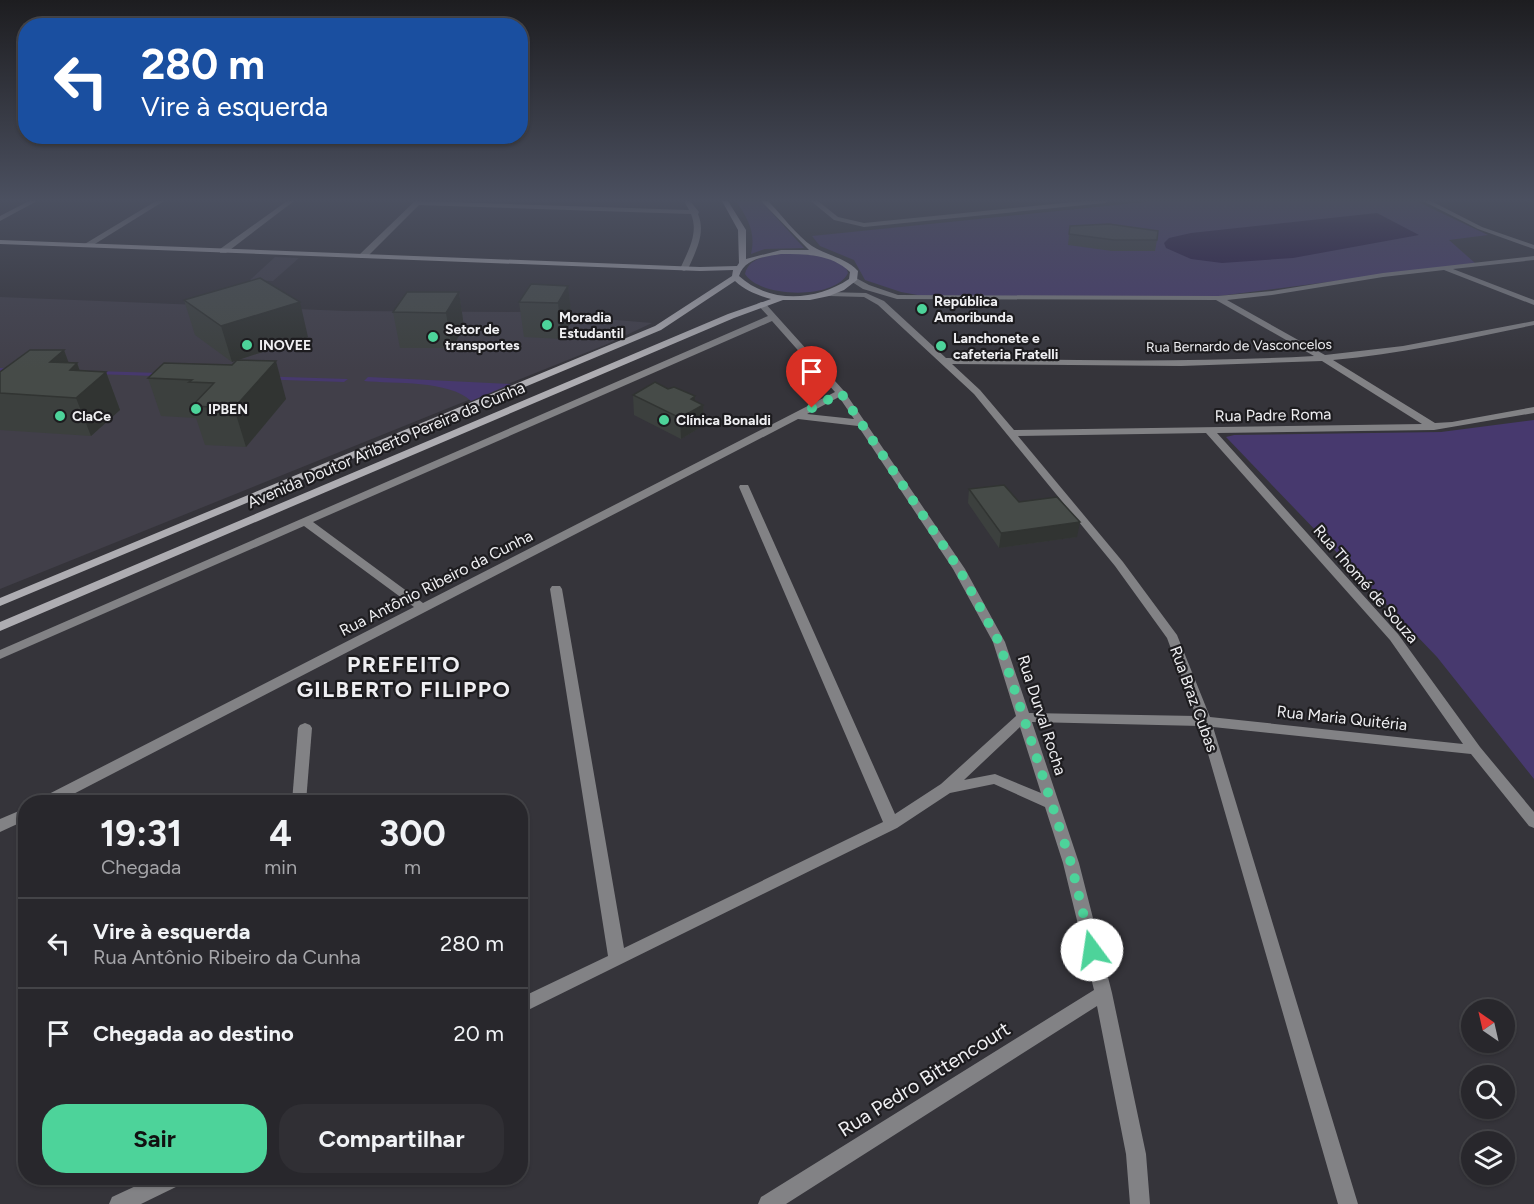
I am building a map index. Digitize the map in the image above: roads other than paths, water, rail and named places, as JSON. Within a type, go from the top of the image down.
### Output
[{"type":"main road","points":[[392,257],[737,271],[759,257]]},
{"type":"main road","points":[[739,257],[737,271],[743,286],[755,292],[787,297],[829,294],[844,288],[853,280],[854,271],[848,264],[830,257]]},
{"type":"main road","name":"Avenida Doutor Ariberto Pereira da Cunha","points":[[0,602],[529,384],[658,328],[737,271]]},
{"type":"main road","name":"Avenida Doutor Ariberto Pereira da Cunha","points":[[0,627],[760,304],[787,297]]},
{"type":"street","points":[[684,269],[689,257]]},
{"type":"street","points":[[853,280],[880,292],[910,297],[1218,298],[1272,294],[1383,275],[1534,258]]},
{"type":"street","points":[[1445,269],[1534,303]]},
{"type":"street","name":"Rua Braz Cubas","points":[[829,294],[866,295],[881,303],[977,392],[1119,564],[1173,638],[1205,721],[1348,1204]]},
{"type":"street","points":[[890,311],[895,301],[910,297]]},
{"type":"street","points":[[1218,298],[1324,358],[1434,427]]},
{"type":"street","name":"Rua Durval Rocha","points":[[760,304],[841,393],[959,569],[999,642],[1071,863],[1103,993],[1136,1154],[1140,1204]]},
{"type":"street","points":[[0,655],[772,317]]},
{"type":"street","name":"Rua Bernardo de Vasconcelos","points":[[942,361],[1230,362],[1324,358],[1383,352],[1534,323]]},
{"type":"street","name":"Rua Antônio Ribeiro da Cunha","points":[[60,795],[841,393]]},
{"type":"street","name":"Rua Padre Roma","points":[[1011,434],[1434,427],[1534,410]]},
{"type":"street","points":[[798,416],[861,423]]},
{"type":"street","name":"Rua Thomé de Souza","points":[[1209,430],[1394,637],[1475,750],[1534,822]]},
{"type":"street","points":[[744,487],[892,824]]},
{"type":"street","points":[[304,521],[424,609]]},
{"type":"street","points":[[556,589],[616,959]]},
{"type":"street","points":[[528,1002],[892,824],[946,788],[1023,717]]},
{"type":"street","name":"Rua Maria Quitéria","points":[[1023,717],[1205,721],[1475,750]]},
{"type":"street","points":[[300,795],[305,728]]},
{"type":"street","points":[[946,788],[995,779],[1052,804]]},
{"type":"street","points":[[0,826],[18,817]]},
{"type":"street","name":"Rua Pedro Bittencourt","points":[[768,1204],[1103,993]]},
{"type":"street","points":[[119,1204],[158,1185]]},
{"type":"place","name":"República Amoribunda","points":[[922,309]]},
{"type":"place","name":"Moradia Estudantil","points":[[547,325]]},
{"type":"place","name":"Setor de transportes","points":[[433,337]]},
{"type":"place","name":"INOVEE","points":[[247,345]]},
{"type":"place","name":"Lanchonete e cafeteria Fratelli","points":[[941,346]]},
{"type":"place","name":"IPBEN","points":[[196,409]]},
{"type":"place","name":"ClaCe","points":[[60,416]]},
{"type":"place","name":"Clínica Bonaldi","points":[[664,420]]},
{"type":"district","name":"PREFEITO GILBERTO FILIPPO","points":[[404,676]]}]
